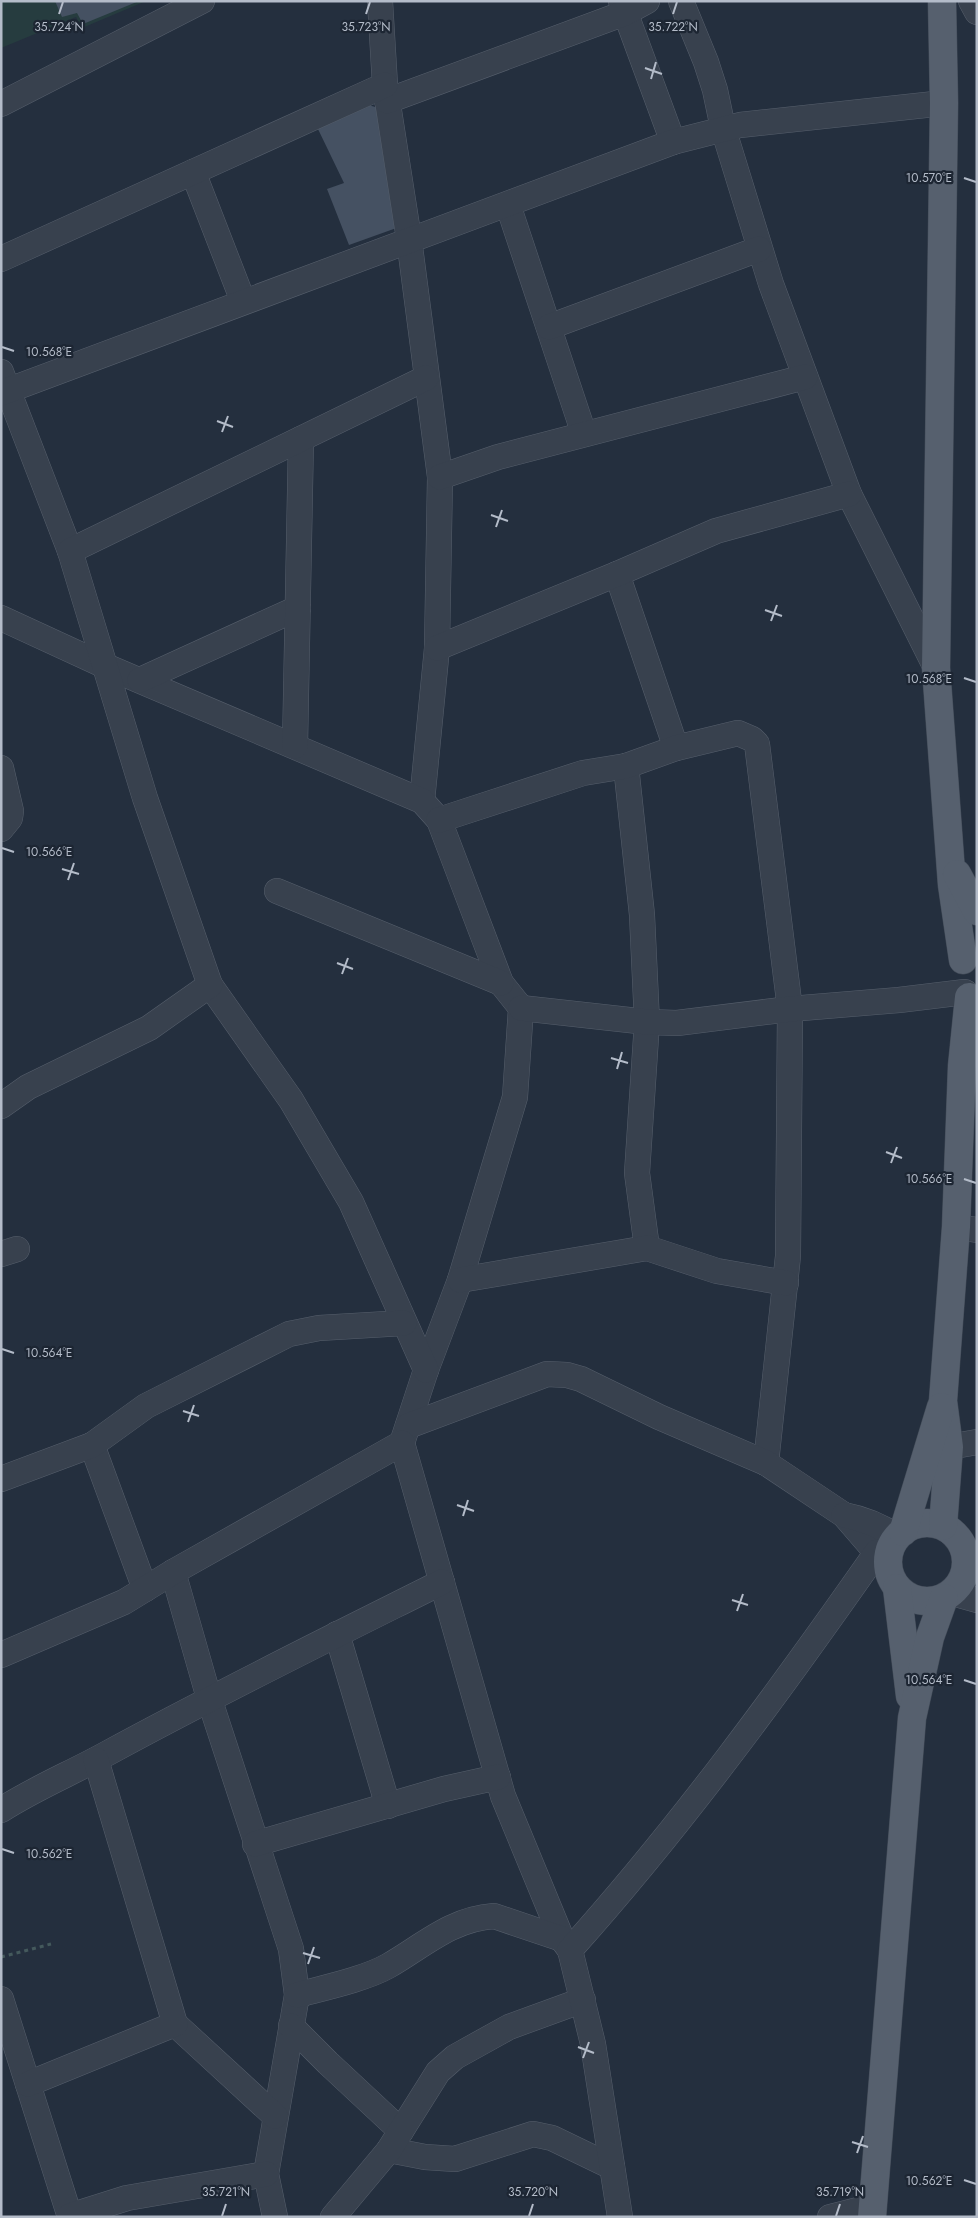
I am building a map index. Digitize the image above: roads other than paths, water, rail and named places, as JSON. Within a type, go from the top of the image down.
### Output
[{"type":"main road","points":[[912,1718],[893,1555],[943,1401],[966,1229],[956,1189],[962,1066],[970,997],[960,978],[970,952],[950,861],[936,668],[944,103],[942,1]]},
{"type":"main road","points":[[950,861],[977,911]]},
{"type":"main road","points":[[956,1189],[977,1127]]},
{"type":"main road","points":[[943,1401],[948,1447],[943,1526]]},
{"type":"main road","points":[[872,2211],[912,1718],[930,1637],[958,1597],[971,1560],[957,1536],[943,1526],[921,1524],[893,1555]]},
{"type":"main road","points":[[893,1555],[905,1595],[924,1602],[958,1597]]},
{"type":"street","points":[[1,104],[202,1]]},
{"type":"street","points":[[380,1],[386,93],[409,239],[440,477],[437,648],[422,801]]},
{"type":"street","points":[[1,259],[193,172],[386,93],[623,7],[647,1]]},
{"type":"street","points":[[681,1],[706,62],[715,90],[723,128],[760,249],[849,494],[936,668]]},
{"type":"street","points":[[971,1],[977,12]]},
{"type":"street","points":[[623,7],[672,142]]},
{"type":"street","points":[[426,1370],[351,1202],[291,1100],[210,985],[145,798],[70,551],[4,385],[243,302],[672,142],[723,128],[944,103]]},
{"type":"street","points":[[193,172],[243,302]]},
{"type":"street","points":[[508,204],[584,434]]},
{"type":"street","points":[[549,327],[760,249]]},
{"type":"street","points":[[440,477],[498,457],[805,377]]},
{"type":"street","points":[[70,551],[426,378]]},
{"type":"street","points":[[295,746],[301,439]]},
{"type":"street","points":[[437,648],[716,531],[849,494]]},
{"type":"street","points":[[617,574],[676,748]]},
{"type":"street","points":[[140,680],[298,608]]},
{"type":"street","points":[[6,625],[140,680],[422,801],[439,820],[501,983],[522,1008],[647,1022],[677,1022],[790,1009],[899,1000],[970,997]]},
{"type":"street","points":[[439,820],[583,773],[626,766],[676,748],[738,733],[752,739],[757,744],[790,1009],[788,1256],[766,1463]]},
{"type":"street","points":[[626,766],[642,916],[647,1022],[637,1173],[648,1248]]},
{"type":"street","points":[[1,768],[11,811],[10,818],[1,829]]},
{"type":"street","points":[[278,891],[501,983]]},
{"type":"street","points":[[1,1106],[28,1088],[149,1028],[210,985]]},
{"type":"street","points":[[522,1008],[515,1097],[460,1280],[426,1370],[405,1435],[442,1582],[503,1796],[566,1944],[584,2000],[593,2044],[620,2217]]},
{"type":"street","points":[[460,1280],[648,1248],[717,1271],[786,1283]]},
{"type":"street","points":[[1,1479],[92,1445],[146,1406],[289,1334],[319,1328],[404,1323]]},
{"type":"street","points":[[1,1655],[124,1602],[405,1435],[547,1374],[567,1374],[582,1379],[660,1417],[766,1463],[844,1515],[861,1518],[881,1526],[893,1555],[815,1640],[710,1782],[609,1906],[566,1944]]},
{"type":"street","points":[[948,1447],[977,1442]]},
{"type":"street","points":[[92,1445],[145,1589]]},
{"type":"street","points":[[173,1572],[209,1698],[255,1844],[291,1949],[297,1995],[266,2174],[275,2217]]},
{"type":"street","points":[[1,1810],[28,1792],[96,1760],[209,1698],[442,1582]]},
{"type":"street","points":[[338,1634],[388,1806]]},
{"type":"street","points":[[96,1760],[174,2024],[275,2116]]},
{"type":"street","points":[[255,1844],[444,1789],[498,1777]]},
{"type":"street","points":[[297,1995],[344,1982],[387,1967],[439,1932],[485,1917],[494,1916],[566,1944]]},
{"type":"street","points":[[1,2000],[70,2216],[127,2198],[266,2174]]},
{"type":"street","points":[[333,2217],[395,2141],[438,2072],[455,2057],[510,2026],[584,2000]]},
{"type":"street","points":[[28,2084],[174,2024]]},
{"type":"street","points":[[291,2026],[328,2063],[395,2141],[425,2157],[455,2159],[534,2134],[552,2138],[612,2166]]},
{"type":"street","points":[[830,2217],[872,2211]]}]
